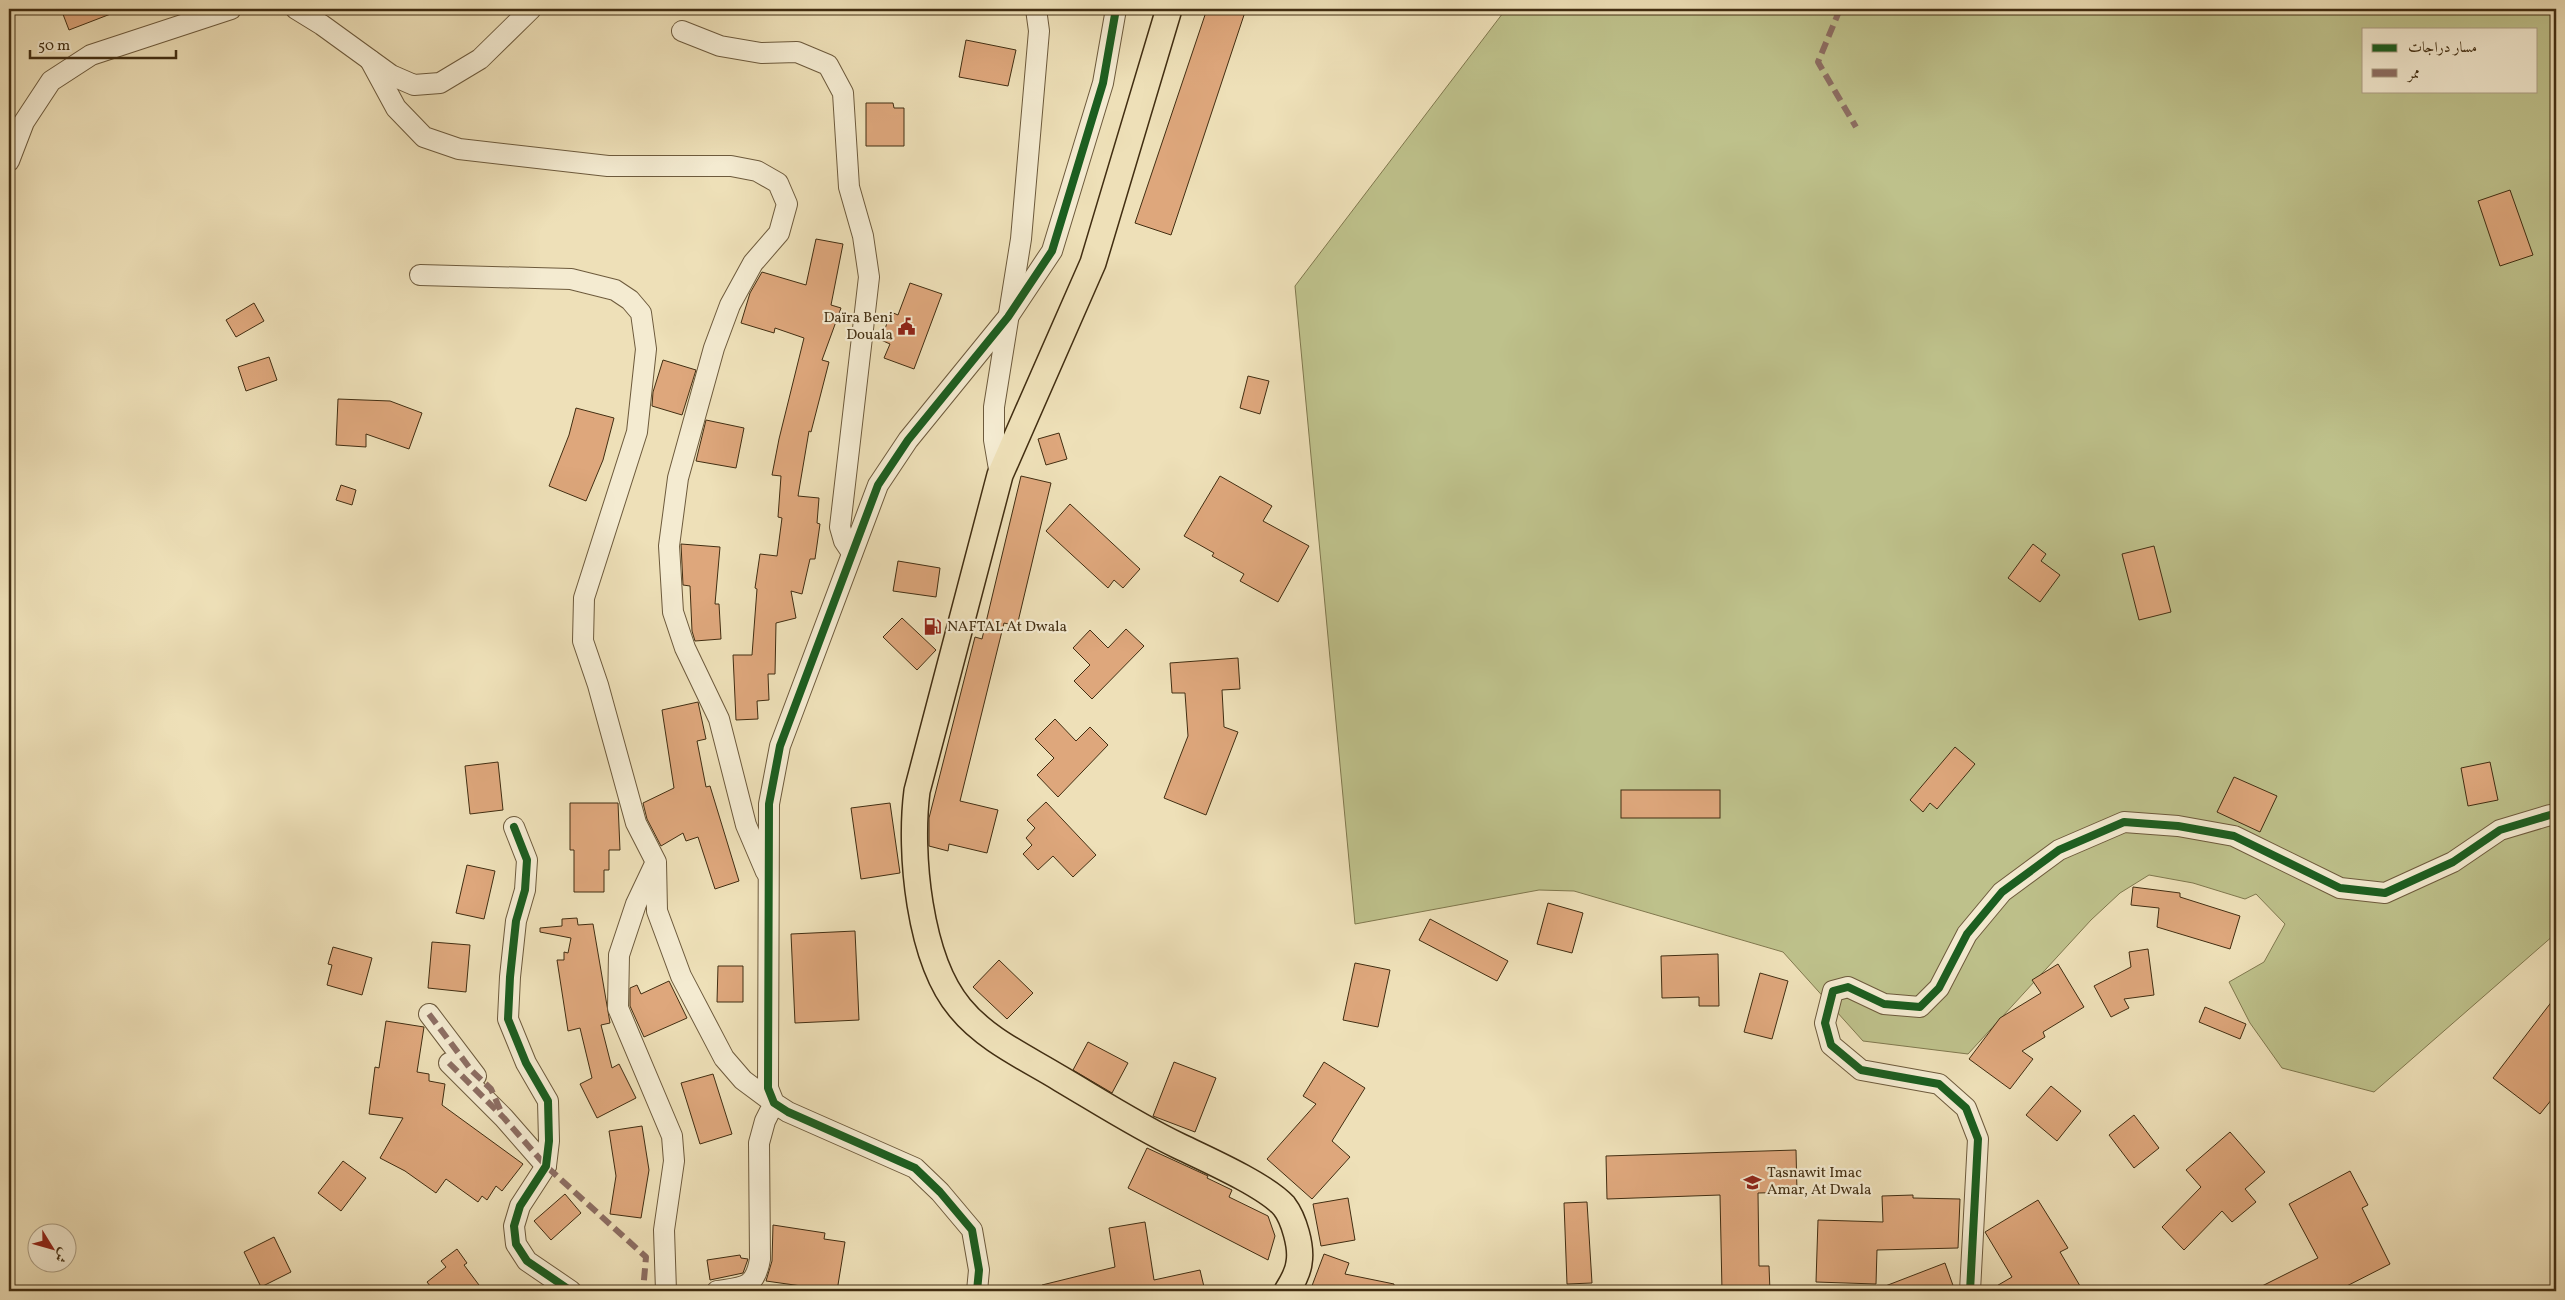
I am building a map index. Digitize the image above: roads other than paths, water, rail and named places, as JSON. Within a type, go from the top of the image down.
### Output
[{"type":"main road","points":[[1169,9],[1093,263],[1000,475],[917,791],[913,821],[926,936],[939,976],[959,1008],[980,1029],[1155,1135],[1222,1167],[1271,1195],[1284,1206],[1291,1218],[1298,1243],[1299,1263],[1287,1291]]},
{"type":"street","points":[[9,161],[24,122],[51,81],[91,55],[232,9]]},
{"type":"street","points":[[296,9],[391,75],[414,85],[440,83],[480,59],[531,9]]},
{"type":"street","points":[[1000,475],[994,440],[994,408],[1021,239],[1039,31],[1036,9]]},
{"type":"street","points":[[717,1291],[744,1287],[753,1281],[760,1259],[759,1143],[765,1121],[774,1103],[768,1088],[770,804],[780,746],[878,485],[892,461],[1008,317],[1052,251],[1062,226],[1103,82],[1116,9]]},
{"type":"street","points":[[682,31],[720,46],[761,53],[797,52],[828,65],[843,93],[849,187],[863,236],[869,277],[840,527],[844,541],[852,553]]},
{"type":"street","points":[[370,60],[396,108],[424,137],[459,149],[608,166],[731,166],[757,171],[778,183],[787,204],[779,233],[753,263],[730,305],[714,348],[678,478],[669,546],[673,612],[685,648],[719,719],[746,825],[769,878]]},
{"type":"street","points":[[420,275],[571,279],[615,290],[630,300],[641,312],[646,349],[637,432],[584,598],[583,641],[598,685],[636,823],[656,862],[657,911],[681,976],[724,1058],[744,1080],[788,1112],[915,1168],[940,1192],[972,1230],[980,1270],[977,1291]]},
{"type":"street","points":[[1970,1291],[1978,1139],[1966,1108],[1939,1084],[1862,1070],[1831,1046],[1825,1023],[1833,991],[1848,987],[1884,1004],[1920,1007],[1939,988],[1967,934],[2002,892],[2059,850],[2124,822],[2178,826],[2234,836],[2340,888],[2385,893],[2453,862],[2500,830],[2550,815],[2556,816]]},
{"type":"street","points":[[514,827],[527,860],[525,890],[516,921],[508,1019],[526,1063],[548,1101],[549,1141],[546,1166],[520,1206],[514,1226],[516,1244],[527,1261],[571,1291]]},
{"type":"street","points":[[656,862],[636,904],[620,955],[618,1008],[672,1136],[674,1161],[664,1230],[666,1291]]},
{"type":"street","points":[[429,1014],[472,1072],[491,1089],[504,1118]]},
{"type":"street","points":[[449,1063],[504,1118],[546,1166]]},
{"type":"place","name":"Daïra Beni Douala","points":[[907,327]]},
{"type":"place","name":"NAFTAL At Dwala","points":[[933,627]]},
{"type":"place","name":"Tasnawit Imac Amar, At Dwala","points":[[1753,1182]]}]
